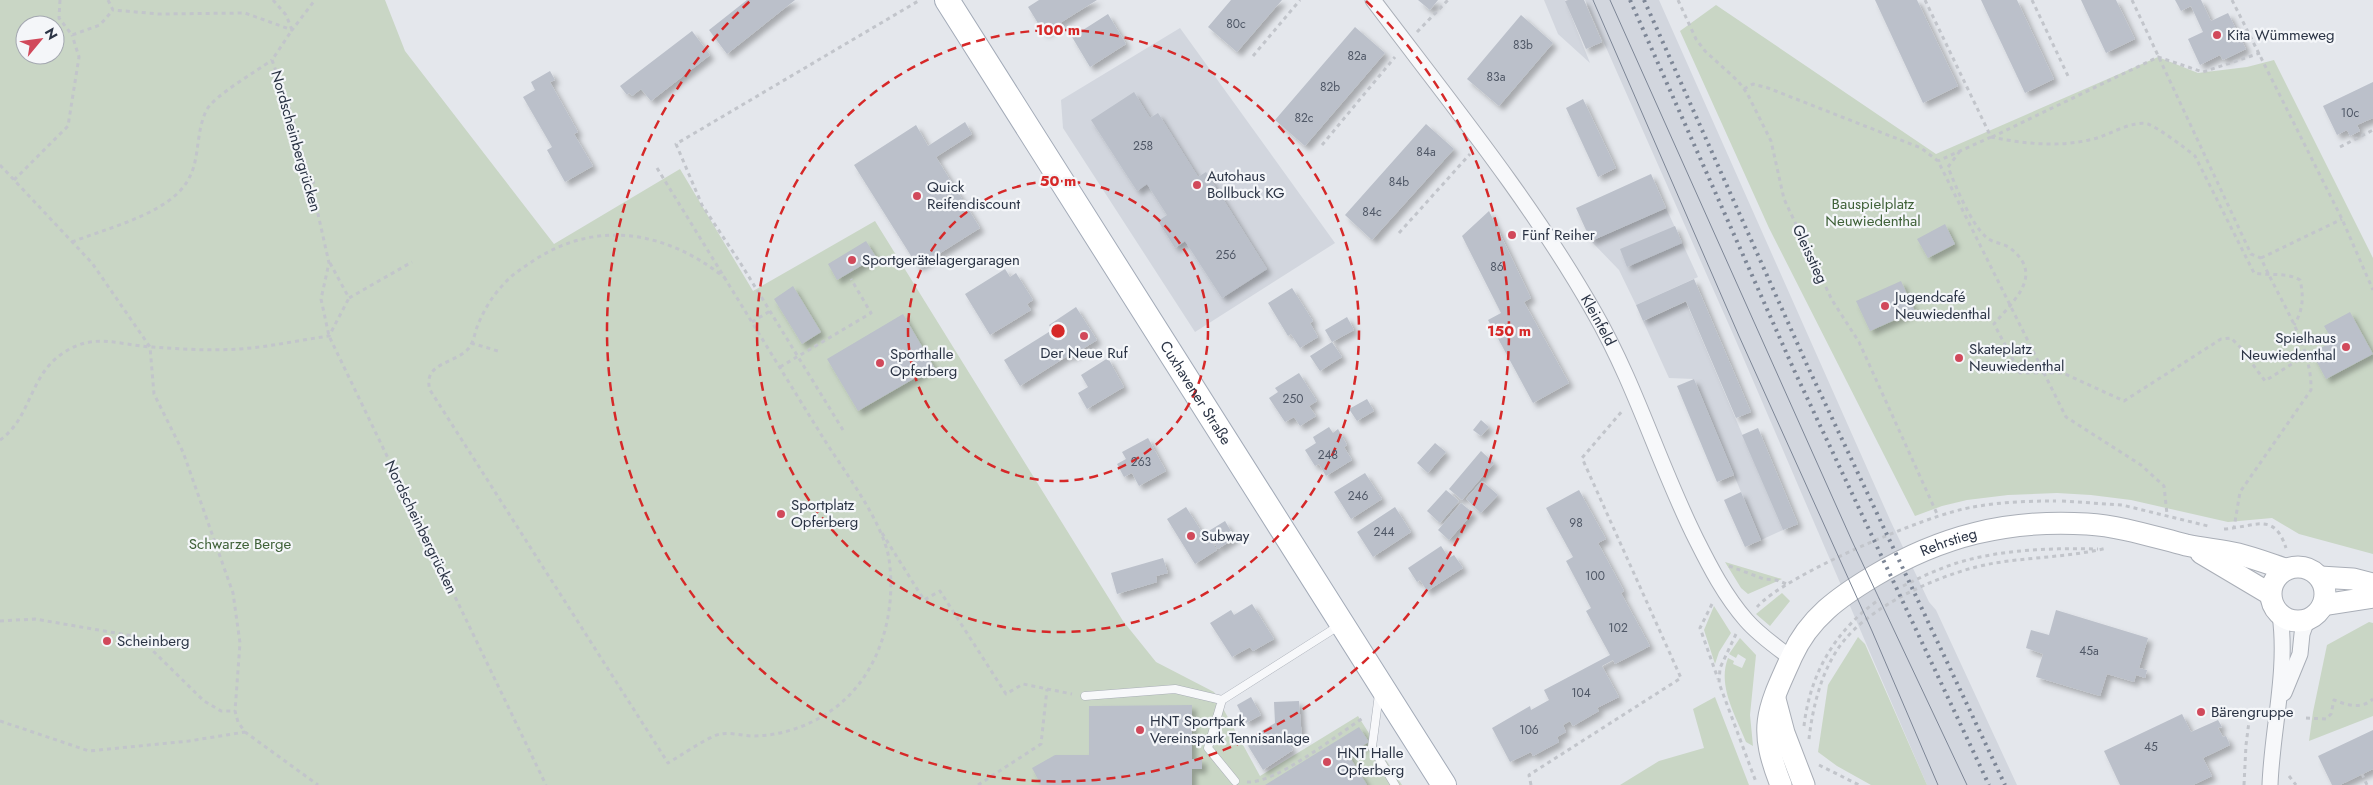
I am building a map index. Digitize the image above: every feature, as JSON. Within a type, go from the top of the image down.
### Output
[{"type":"main road","name":"Cuxhavener Straße","points":[[947,0],[1444,785]]},
{"type":"street","name":"Kleinfeld","points":[[1373,0],[1482,141],[1544,230],[1595,313],[1619,359],[1680,506],[1713,572],[1746,620],[1761,635],[1791,658]]},
{"type":"street","name":"Rehrstieg","points":[[1781,785],[1768,744],[1767,721],[1782,676],[1808,627],[1842,595],[1913,554],[1962,536],[1997,528],[2034,524],[2087,524],[2128,530],[2188,545],[2238,554],[2285,569]]},
{"type":"street","name":"Rehrstieg","points":[[2188,545],[2270,594]]},
{"type":"street","points":[[2373,584],[2353,579],[2320,577],[2308,568],[2300,566],[2285,569],[2274,579],[2270,594],[2274,609],[2280,615],[2294,621],[2315,612],[2373,597]]},
{"type":"street","points":[[2275,718],[2300,654],[2302,634],[2325,591],[2320,577]]},
{"type":"street","points":[[2270,785],[2282,659],[2280,615]]},
{"type":"street","points":[[1774,698],[1784,733],[1804,785]]},
{"type":"lane","points":[[1235,781],[1208,748],[1222,700],[1342,624]]},
{"type":"lane","points":[[1381,684],[1372,748],[1395,785]]},
{"type":"lane","points":[[1085,696],[1174,689],[1222,700]]},
{"type":"path","points":[[14,180],[68,126],[79,57],[72,35],[59,18],[60,0]]},
{"type":"path","points":[[108,0],[113,10]]},
{"type":"path","points":[[273,0],[286,15],[292,30]]},
{"type":"path","name":"Nordscheinbergrücken","points":[[314,0],[272,60],[290,110],[311,183],[329,263],[349,298]]},
{"type":"path","points":[[844,430],[702,205],[676,144],[920,0]]},
{"type":"path","points":[[1253,56],[1300,0]]},
{"type":"path","points":[[1322,145],[1406,44],[1448,0]]},
{"type":"path","name":"Gleisstieg","points":[[1678,0],[1696,40],[1744,88],[1771,141],[1784,199],[1832,300],[1858,342],[1938,516],[1898,531],[1787,584]]},
{"type":"path","points":[[1925,0],[1991,137]]},
{"type":"path","points":[[2032,0],[2068,76]]},
{"type":"path","points":[[2132,0],[2251,254],[2261,258],[2294,325],[2312,373],[2311,390],[2240,492],[2234,528]]},
{"type":"path","points":[[2232,0],[2342,220],[2373,290]]},
{"type":"path","points":[[72,35],[100,25],[113,10]]},
{"type":"path","points":[[113,10],[159,14],[245,12],[292,30]]},
{"type":"path","points":[[1938,161],[2158,57],[2203,72],[2260,53]]},
{"type":"path","points":[[72,242],[150,212],[178,192],[190,179],[195,167],[206,109],[216,99],[272,60]]},
{"type":"path","points":[[1744,88],[1753,84],[1768,88],[1921,148],[1938,161],[2066,417],[2141,465],[2164,486],[2167,514]]},
{"type":"path","points":[[1991,137],[2043,145],[2096,138],[2131,126],[2147,124],[2195,156],[2254,273],[2269,276],[2293,275],[2300,280],[2304,296],[2294,325]]},
{"type":"path","points":[[2340,147],[2373,130]]},
{"type":"path","points":[[1399,233],[1482,141]]},
{"type":"path","points":[[1960,151],[1948,167],[1959,194],[1986,238],[2010,248],[2023,263],[2027,278],[2021,291],[1994,324],[2020,372],[2063,373],[2124,400],[2220,339],[2231,338],[2266,381],[2306,355]]},
{"type":"path","points":[[0,165],[92,263],[150,347],[154,394],[183,452],[233,593],[240,643],[236,712],[238,722],[245,732],[318,785]]},
{"type":"path","points":[[657,168],[924,600],[940,591],[1006,694],[1023,684],[1085,696]]},
{"type":"path","points":[[311,183],[317,181]]},
{"type":"path","points":[[2261,258],[2342,220]]},
{"type":"path","points":[[725,278],[709,266],[678,250],[644,238],[615,235],[584,238],[556,247],[527,265],[503,284],[486,308],[469,348],[431,372],[427,380],[430,390],[668,763],[719,734],[771,735],[802,725],[832,710],[861,682],[880,646],[889,612],[888,558],[878,526]]},
{"type":"path","points":[[0,440],[20,420],[29,397],[50,362],[66,351],[95,340],[110,340],[150,347],[239,349],[329,336],[349,298],[412,262]]},
{"type":"path","name":"Nordscheinbergrücken","points":[[329,263],[321,299],[329,336],[546,785]]},
{"type":"path","points":[[780,367],[871,313],[850,279]]},
{"type":"path","points":[[752,322],[770,311]]},
{"type":"path","points":[[471,343],[498,351]]},
{"type":"path","points":[[1531,785],[1529,775],[1681,678],[1582,458],[1634,396]]},
{"type":"path","points":[[1887,594],[1864,610],[1845,628],[1827,654],[1815,677],[1807,702],[1803,732],[1808,746],[1812,714],[1822,681],[1834,656],[1847,638],[1877,613],[1902,598],[1954,573],[1993,563],[2106,549],[2047,548],[2000,554],[1960,562],[1900,587]]},
{"type":"path","points":[[1713,572],[1730,566],[1764,579],[1776,580],[1787,584]]},
{"type":"path","points":[[1752,612],[1787,584]]},
{"type":"path","points":[[1725,592],[1712,602],[1700,628],[1757,785]]},
{"type":"path","points":[[0,621],[35,618],[133,636],[148,646],[204,701],[221,711],[236,712]]},
{"type":"path","points":[[1719,683],[1720,668],[1737,632]]},
{"type":"path","points":[[978,785],[1041,744],[1047,689]]},
{"type":"path","points":[[2306,718],[2326,719],[2331,714],[2334,700],[2353,706],[2367,704],[2373,699]]},
{"type":"path","points":[[2244,785],[2246,745],[2251,706]]},
{"type":"path","points":[[1235,781],[1257,782],[1276,774],[1365,716]]},
{"type":"path","points":[[0,721],[89,751],[189,741],[245,732]]},
{"type":"path","points":[[2362,774],[2367,785]]},
{"type":"shaded area","points":[[1544,0],[1565,0],[1590,63],[1558,34]]},
{"type":"shaded area","points":[[1585,0],[1659,0],[1891,522],[1929,602],[1936,610],[2017,785],[1927,785],[1733,334]]},
{"type":"shaded area","name":"Autohaus Bollbuck KG","points":[[1180,28],[1335,243],[1195,332],[1063,128],[1061,100]]},
{"type":"shaded area","points":[[1666,208],[1698,277],[1636,305],[1619,270],[1591,241]]},
{"type":"shaded area","points":[[1686,302],[1783,530],[1761,540],[1694,379],[1669,378],[1643,321]]},
{"type":"green space","name":"Schwarze Berge","points":[[0,0],[385,0],[405,51],[554,244],[680,169],[753,291],[875,221],[1123,621],[1156,662],[1214,692],[1260,776],[1358,716],[1402,785],[0,785]]},
{"type":"green space","name":"Bauspielplatz Neuwiedenthal","points":[[1716,5],[1936,154],[2158,57],[2198,73],[2247,67],[2274,60],[2373,258],[2373,554],[2299,534],[2272,518],[2228,522],[2131,500],[2091,495],[2057,493],[2008,495],[1967,500],[1942,506],[1915,516],[1769,228],[1680,31]]},
{"type":"green space","points":[[1725,562],[1782,579],[1748,594],[1741,588]]},
{"type":"green space","points":[[1782,593],[1790,601],[1770,626],[1756,614]]},
{"type":"green space","points":[[1714,606],[1731,633],[1719,652],[1715,664],[1704,630]]},
{"type":"green space","points":[[2369,622],[2373,623],[2373,716],[2309,741],[2327,645]]},
{"type":"green space","points":[[1858,637],[1865,644],[1927,785],[1871,785],[1837,766],[1818,752],[1828,685]]},
{"type":"green space","points":[[1740,638],[1756,655],[1750,715],[1753,746],[1746,742],[1726,690],[1725,669],[1728,658],[1734,661],[1733,664],[1742,668],[1746,659],[1738,654],[1736,658],[1729,654]]},
{"type":"green space","points":[[1715,697],[1749,785],[1620,785],[1659,761],[1704,748],[1693,709]]},
{"type":"building","points":[[747,0],[795,0],[727,54],[709,30]]},
{"type":"building","points":[[1039,0],[1097,0],[1044,33],[1028,7]]},
{"type":"building","points":[[1231,0],[1282,0],[1237,52],[1208,27]]},
{"type":"building","points":[[1418,0],[1438,0],[1430,10]]},
{"type":"building","points":[[1584,0],[1602,42],[1586,49],[1565,1]]},
{"type":"building","points":[[1875,0],[1917,0],[1958,86],[1923,103]]},
{"type":"building","points":[[1981,0],[2017,0],[2054,79],[2025,93]]},
{"type":"building","points":[[2081,0],[2116,0],[2135,39],[2106,53]]},
{"type":"building","name":"Kita Wümmeweg","points":[[2175,0],[2201,0],[2211,21],[2228,13],[2246,49],[2223,60],[2220,55],[2200,65],[2188,39],[2203,32],[2191,6],[2181,11]]},
{"type":"building","points":[[1108,14],[1126,44],[1090,67],[1072,37]]},
{"type":"building","points":[[1521,15],[1553,43],[1499,106],[1467,79]]},
{"type":"building","points":[[1355,27],[1385,53],[1305,146],[1275,120]]},
{"type":"building","points":[[692,31],[710,55],[651,101],[641,89],[632,96],[629,93],[627,95],[620,86]]},
{"type":"building","points":[[550,71],[555,80],[550,82],[578,132],[574,134],[593,166],[565,182],[547,150],[552,147],[523,97],[535,90],[531,82]]},
{"type":"building","points":[[2373,82],[2373,118],[2357,125],[2360,131],[2350,136],[2347,130],[2337,135],[2323,106]]},
{"type":"building","points":[[1134,92],[1150,118],[1158,113],[1198,177],[1206,172],[1267,269],[1222,298],[1185,241],[1175,248],[1158,221],[1167,215],[1147,184],[1137,191],[1091,120]]},
{"type":"building","points":[[1583,99],[1616,168],[1598,177],[1566,108]]},
{"type":"building","name":"Quick Reifendiscount","points":[[965,122],[972,134],[936,157],[980,228],[918,267],[854,165],[916,125],[928,146]]},
{"type":"building","points":[[1426,124],[1454,149],[1372,240],[1345,215]]},
{"type":"building","points":[[1651,174],[1666,208],[1591,241],[1576,208]]},
{"type":"building","points":[[1489,211],[1531,298],[1524,302],[1569,383],[1533,403],[1488,320],[1501,313],[1462,236]]},
{"type":"building","points":[[1945,224],[1955,244],[1928,258],[1917,239]]},
{"type":"building","points":[[1675,226],[1682,243],[1627,267],[1620,249]]},
{"type":"building","name":"Sportgerätelagergaragen","points":[[866,241],[876,257],[837,280],[828,264]]},
{"type":"building","points":[[1005,269],[1010,277],[1016,273],[1033,300],[1027,304],[1031,310],[990,335],[965,294]]},
{"type":"building","points":[[1694,279],[1751,412],[1736,418],[1686,301],[1643,321],[1636,305]]},
{"type":"building","name":"Jugendcafé Neuwiedenthal","points":[[1901,281],[1915,311],[1870,331],[1856,301]]},
{"type":"building","points":[[793,286],[821,332],[802,344],[774,299]]},
{"type":"building","points":[[1292,288],[1313,321],[1310,323],[1318,337],[1300,348],[1291,334],[1288,336],[1268,303]]},
{"type":"building","points":[[1076,307],[1097,340],[1020,386],[1004,360],[1052,330],[1049,325]]},
{"type":"building","name":"Spielhaus Neuwiedenthal","points":[[2350,312],[2373,354],[2326,379],[2312,353],[2333,341],[2324,326]]},
{"type":"building","name":"Sporthalle Opferberg","points":[[903,314],[934,367],[858,411],[827,359]]},
{"type":"building","points":[[1347,317],[1354,330],[1332,342],[1325,330]]},
{"type":"building","points":[[1332,342],[1342,357],[1320,371],[1310,356]]},
{"type":"building","points":[[1108,358],[1124,387],[1087,409],[1078,393],[1088,387],[1081,375]]},
{"type":"building","points":[[1299,373],[1317,401],[1309,406],[1316,416],[1300,426],[1294,417],[1285,422],[1269,398],[1278,392],[1275,388]]},
{"type":"building","points":[[1694,379],[1734,475],[1717,482],[1677,386]]},
{"type":"building","points":[[1367,399],[1374,411],[1357,421],[1349,409]]},
{"type":"building","points":[[1481,420],[1489,427],[1481,436],[1473,430]]},
{"type":"building","points":[[1329,427],[1333,433],[1338,429],[1347,445],[1344,447],[1352,460],[1326,476],[1319,464],[1315,466],[1305,450],[1316,443],[1313,437]]},
{"type":"building","points":[[1758,428],[1798,524],[1783,530],[1742,435]]},
{"type":"building","points":[[1148,438],[1166,471],[1139,486],[1132,473],[1124,477],[1117,464],[1126,459],[1122,452]]},
{"type":"building","points":[[1435,443],[1446,452],[1428,473],[1417,463]]},
{"type":"building","points":[[1481,451],[1494,463],[1462,500],[1449,489]]},
{"type":"building","points":[[1365,473],[1382,499],[1351,519],[1334,492]]},
{"type":"building","points":[[1482,481],[1498,495],[1481,513],[1466,499]]},
{"type":"building","points":[[1446,490],[1459,501],[1440,523],[1427,511]]},
{"type":"building","points":[[1579,490],[1606,539],[1598,543],[1624,591],[1621,593],[1650,646],[1615,664],[1613,660],[1602,666],[1619,697],[1597,708],[1599,711],[1573,726],[1570,721],[1563,725],[1566,732],[1557,737],[1559,742],[1533,756],[1531,752],[1510,762],[1492,728],[1530,706],[1531,710],[1549,700],[1544,690],[1610,655],[1586,611],[1591,608],[1566,561],[1573,557],[1546,508]]},
{"type":"building","points":[[1741,492],[1761,540],[1745,547],[1724,500]]},
{"type":"building","points":[[1461,503],[1473,513],[1449,540],[1438,530]]},
{"type":"building","name":"Subway","points":[[1186,507],[1205,537],[1208,535],[1217,550],[1195,564],[1167,519]]},
{"type":"building","points":[[1395,507],[1411,532],[1373,557],[1357,532]]},
{"type":"building","points":[[1225,521],[1235,538],[1218,549],[1207,532]]},
{"type":"building","points":[[1441,546],[1449,558],[1454,555],[1463,568],[1427,591],[1420,580],[1417,582],[1408,568]]},
{"type":"building","points":[[1163,558],[1168,573],[1156,576],[1157,582],[1117,594],[1111,573]]},
{"type":"building","points":[[1252,604],[1274,639],[1253,651],[1250,647],[1232,657],[1210,623],[1231,610],[1234,615]]},
{"type":"building","points":[[2056,610],[2148,638],[2139,668],[2147,670],[2145,678],[2136,675],[2134,682],[2107,674],[2100,696],[2036,677],[2043,654],[2026,648],[2031,630],[2049,635]]},
{"type":"building","points":[[1251,697],[1261,715],[1246,723],[1237,705]]},
{"type":"building","points":[[1299,701],[1302,739],[1286,740],[1293,750],[1263,770],[1245,741],[1275,723],[1274,702]]},
{"type":"building","name":"HNT Sportpark Vereinspark Tennisanlage","points":[[1192,705],[1192,759],[1202,759],[1202,769],[1192,769],[1192,785],[1041,785],[1032,768],[1055,755],[1089,755],[1089,706]]},
{"type":"building","points":[[2182,714],[2191,732],[2218,720],[2222,727],[2218,728],[2223,737],[2226,736],[2230,745],[2203,758],[2212,776],[2193,785],[2120,785],[2104,751]]},
{"type":"building","name":"HNT Halle Opferberg","points":[[1359,727],[1369,742],[1348,754],[1367,785],[1265,785]]},
{"type":"building","points":[[2373,730],[2373,769],[2340,785],[2332,785],[2318,756]]},
{"type":"tram line","points":[[1593,0],[1739,336],[1872,631],[1938,785]]},
{"type":"tram line","points":[[1610,0],[1852,541],[1967,785]]},
{"type":"railway","points":[[1630,0],[1794,370],[1989,785]]},
{"type":"railway","points":[[1644,0],[1807,365],[2005,785]]},
{"type":"place","name":"Kita Wümmeweg","points":[[2217,35]]},
{"type":"place","name":"Autohaus Bollbuck KG","points":[[1197,185]]},
{"type":"place","name":"Quick Reifendiscount","points":[[917,196]]},
{"type":"place","name":"Fünf Reiher","points":[[1512,235]]},
{"type":"place","name":"Sportgerätelagergaragen","points":[[852,260]]},
{"type":"place","name":"Jugendcafé Neuwiedenthal","points":[[1885,306]]},
{"type":"place","name":"Der Neue Ruf","points":[[1084,336]]},
{"type":"place","name":"Spielhaus Neuwiedenthal","points":[[2346,347]]},
{"type":"place","name":"Skateplatz Neuwiedenthal","points":[[1959,358]]},
{"type":"place","name":"Sporthalle Opferberg","points":[[880,363]]},
{"type":"place","name":"Sportplatz Opferberg","points":[[781,514]]},
{"type":"place","name":"Subway","points":[[1191,536]]},
{"type":"place","name":"Scheinberg","points":[[107,641]]},
{"type":"place","name":"Bärengruppe","points":[[2201,712]]},
{"type":"place","name":"HNT Sportpark Vereinspark Tennisanlage","points":[[1140,730]]},
{"type":"place","name":"HNT Halle Opferberg","points":[[1327,762]]}]
